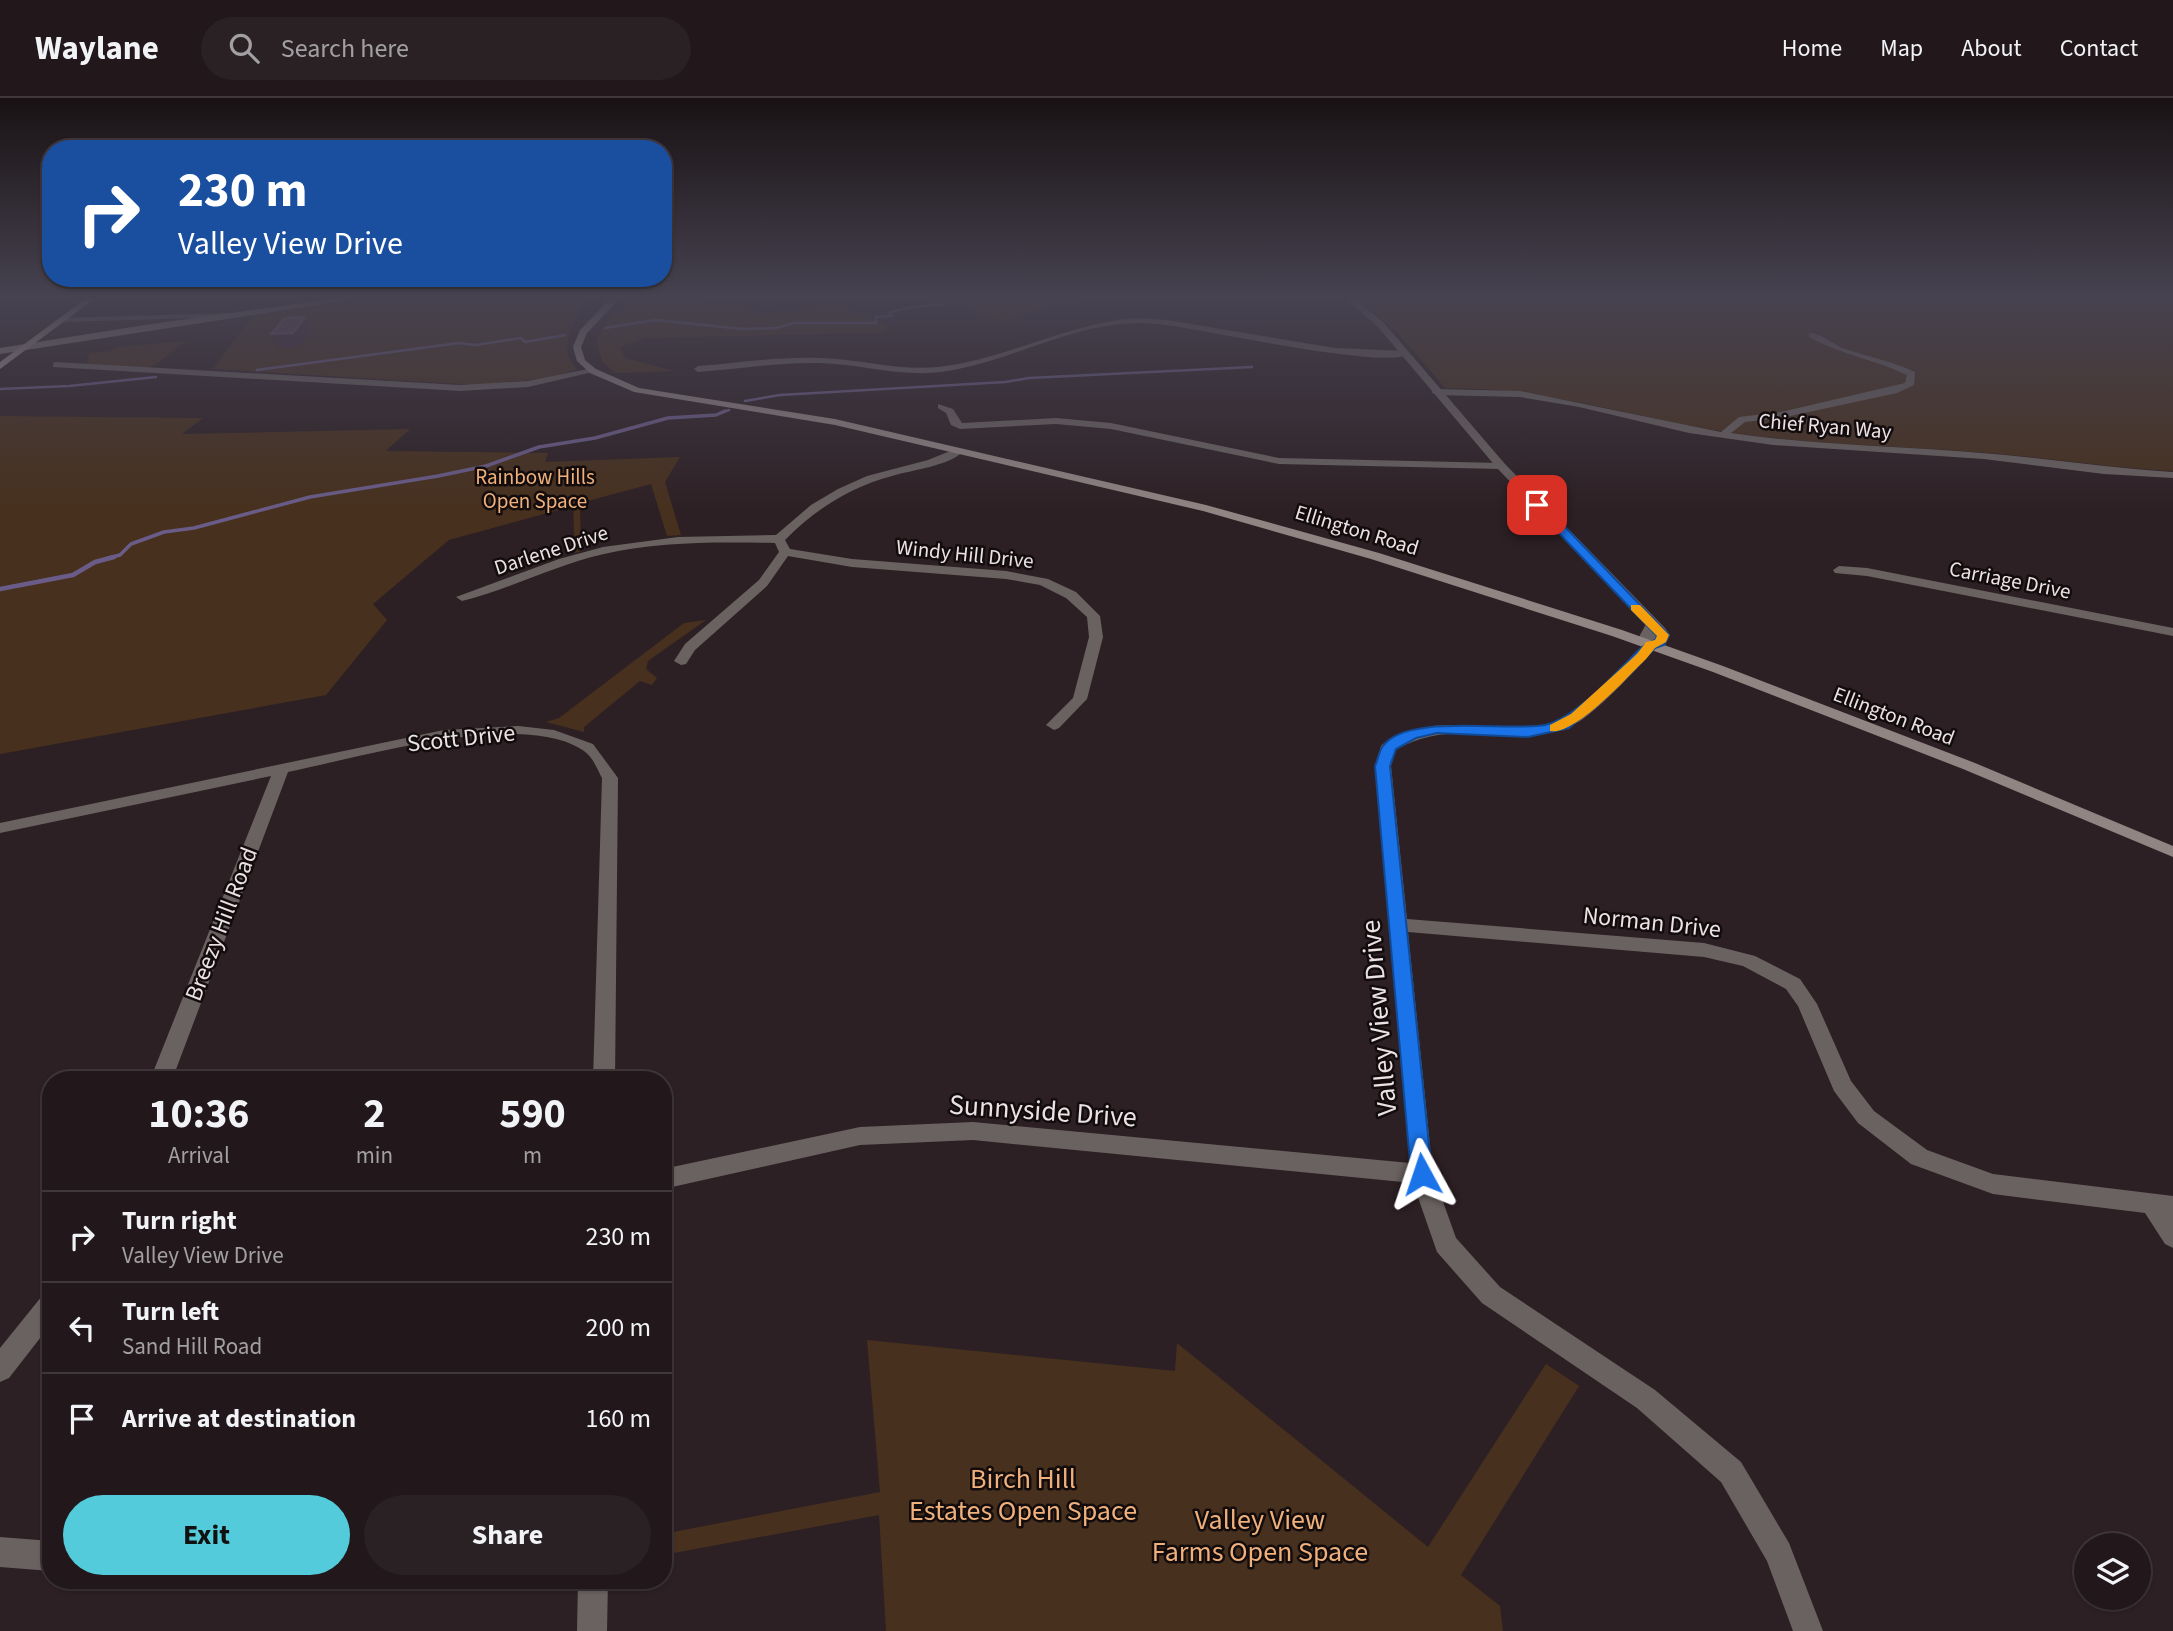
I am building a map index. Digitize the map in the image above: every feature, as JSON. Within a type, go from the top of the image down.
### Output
[{"type":"main road","points":[[590,369],[593,372]]},
{"type":"main road","name":"Ellington Road","points":[[593,372],[619,384],[648,392],[805,416],[1207,508],[1651,635],[2173,852]]},
{"type":"street","points":[[129,369],[460,388],[528,384],[593,372]]},
{"type":"street","points":[[698,369],[704,369]]},
{"type":"street","points":[[885,369],[901,371],[940,369]]},
{"type":"street","points":[[1417,369],[1651,635]]},
{"type":"street","points":[[1722,436],[1742,419],[1781,415],[1897,390],[1909,385],[1912,374],[1903,369]]},
{"type":"street","name":"Chief Ryan Way","points":[[1436,392],[1520,394],[1579,404],[1722,436],[1830,448],[1984,456],[2104,471],[2173,475]]},
{"type":"street","points":[[941,407],[950,411],[954,423],[960,426],[1033,421],[1087,424],[1162,436],[1279,461],[1498,463]]},
{"type":"street","points":[[681,661],[690,647],[763,583],[785,552],[779,539],[798,519],[825,500],[861,482],[887,473],[931,465],[959,451]]},
{"type":"street","name":"Darlene Drive","points":[[462,597],[496,589],[578,557],[620,547],[698,539],[779,539]]},
{"type":"street","name":"Windy Hill Drive","points":[[785,552],[852,563],[1006,575],[1044,582],[1071,595],[1093,616],[1096,637],[1080,699],[1054,724]]},
{"type":"street","name":"Carriage Drive","points":[[1839,570],[1867,572],[2173,632]]},
{"type":"street","name":"Valley View Drive","points":[[1651,635],[1632,665],[1564,725],[1528,732],[1437,729],[1411,735],[1389,746],[1382,766],[1400,925],[1422,1174],[1446,1244],[1491,1295],[1646,1399],[1731,1472],[1779,1553],[1808,1631]]},
{"type":"street","name":"Scott Drive","points":[[0,828],[444,735],[492,730],[546,732],[591,748],[610,778],[604,1071]]},
{"type":"street","name":"Breezy Hill Road","points":[[164,1071],[282,768]]},
{"type":"street","name":"Norman Drive","points":[[1400,925],[1704,950],[1748,961],[1793,984],[1807,1004],[1842,1084],[1866,1117],[1919,1157],[1993,1184],[2162,1205]]},
{"type":"street","name":"Sunnyside Drive","points":[[672,1177],[860,1136],[973,1131],[1422,1174]]},
{"type":"street","points":[[2162,1205],[2173,1237]]},
{"type":"street","points":[[0,1368],[42,1315]]},
{"type":"street","points":[[0,1552],[42,1555]]},
{"type":"street","points":[[592,1631],[593,1589]]},
{"type":"green space","points":[[213,369],[577,369],[549,378],[476,385]]},
{"type":"green space","points":[[610,369],[665,369],[674,371],[615,373]]},
{"type":"green space","points":[[1428,369],[2173,369],[2173,471],[1988,453],[1765,437],[1696,427],[1519,392],[1445,388]]},
{"type":"green space","name":"Rainbow Hills Open Space","points":[[0,416],[203,418],[182,434],[410,429],[386,451],[548,453],[545,462],[680,457],[665,482],[681,535],[667,536],[651,484],[580,503],[581,551],[575,553],[573,506],[449,540],[373,604],[387,620],[326,695],[0,754]]},
{"type":"green space","points":[[706,620],[648,661],[646,669],[657,678],[652,685],[640,681],[584,727],[584,732],[546,722],[559,718],[684,623]]},
{"type":"green space","points":[[867,1340],[1175,1371],[1177,1343],[1428,1547],[1546,1364],[1579,1386],[1461,1575],[1500,1606],[1503,1631],[886,1631],[879,1515],[672,1553],[672,1532],[880,1492]]},
{"type":"waterway","points":[[257,370],[268,369]]},
{"type":"waterway","points":[[745,401],[780,395],[1005,382],[1029,378],[1221,369]]},
{"type":"waterway","points":[[0,389],[69,386],[156,377]]},
{"type":"waterway","points":[[721,413],[729,410]]},
{"type":"waterway","points":[[108,558],[120,555],[131,544],[164,532],[194,528],[310,497],[438,476],[486,466],[539,447],[595,438],[668,418],[716,415],[725,411]]},
{"type":"waterway","points":[[0,589],[73,575],[95,562],[114,557]]},
{"type":"slow traffic","points":[[1554,728],[1576,717],[1642,656],[1650,645],[1660,642],[1663,635],[1635,607]]},
{"type":"route","points":[[1422,1174],[1400,925],[1382,766],[1389,746],[1411,735],[1437,729],[1528,732],[1564,725],[1625,672],[1650,645],[1660,642],[1663,635],[1537,505]]},
{"type":"park label","name":"Birch Hill Estates Open Space","points":[[1023,1494]]},
{"type":"park label","name":"Valley View Farms Open Space","points":[[1260,1535]]}]
